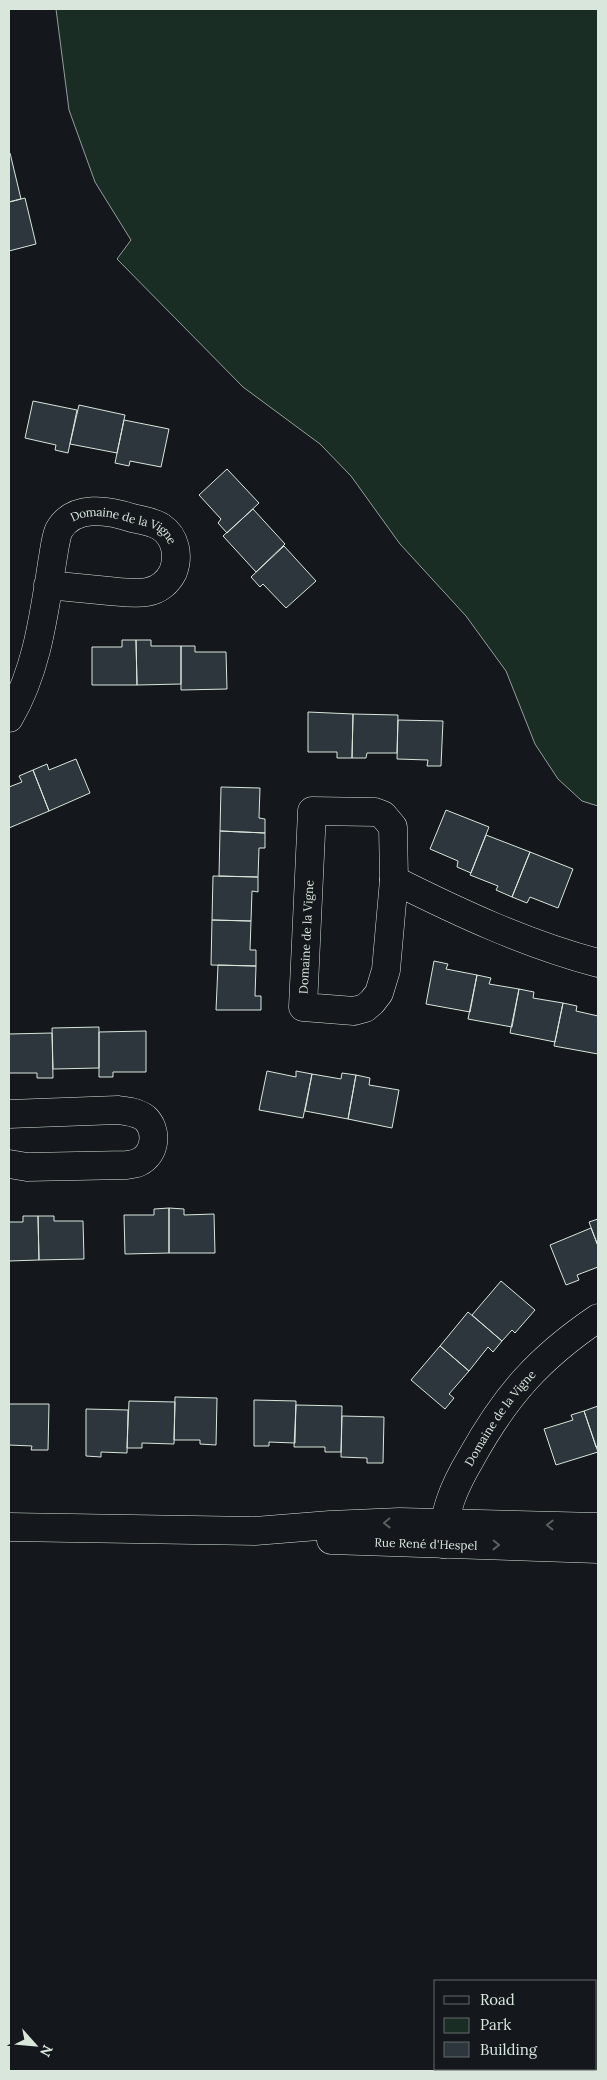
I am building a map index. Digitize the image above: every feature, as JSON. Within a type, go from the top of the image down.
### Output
[{"type":"street","name":"Domaine de la Vigne","points":[[9,718],[30,676],[55,545],[60,530],[68,521],[79,514],[91,511],[104,511],[160,526],[169,534],[175,544],[174,568],[169,580],[159,588],[148,592],[132,593],[48,585]]},
{"type":"street","name":"Domaine de la Vigne","points":[[312,811],[375,812],[383,815],[393,827],[394,880],[386,970],[383,984],[372,1002],[365,1008],[354,1011],[303,1007],[312,811]]},
{"type":"street","points":[[394,880],[471,918],[515,936],[598,964]]},
{"type":"street","points":[[9,1114],[131,1111],[144,1117],[151,1125],[154,1135],[152,1147],[147,1156],[139,1162],[127,1165],[27,1167],[9,1164]]},
{"type":"street","name":"Domaine de la Vigne","points":[[444,1534],[458,1480],[489,1424],[523,1380],[543,1360],[559,1345],[598,1318]]},
{"type":"street","name":"Rue René d'Hespel","points":[[9,1527],[255,1531],[326,1540],[598,1527]]},
{"type":"street","name":"Rue René d'Hespel","points":[[444,1534],[598,1549]]},
{"type":"green space","points":[[56,9],[598,9],[598,806],[582,801],[558,779],[535,744],[506,671],[466,616],[400,544],[351,476],[320,444],[243,387],[117,259],[131,240],[95,182],[69,110]]},
{"type":"building","points":[[9,154],[21,199],[9,202]]},
{"type":"building","points":[[25,198],[36,244],[9,251],[9,202]]},
{"type":"building","points":[[33,401],[77,410],[68,453],[55,450],[56,445],[25,438]]},
{"type":"building","points":[[79,405],[125,415],[117,453],[70,444]]},
{"type":"building","points":[[124,420],[169,429],[161,467],[130,461],[129,466],[115,463]]},
{"type":"building","points":[[227,469],[259,503],[227,533],[218,523],[221,519],[199,495]]},
{"type":"building","points":[[253,509],[285,544],[256,572],[223,536]]},
{"type":"building","points":[[284,546],[316,581],[286,608],[263,584],[260,587],[251,577]]},
{"type":"building","points":[[122,640],[136,640],[137,685],[92,685],[92,647],[122,647]]},
{"type":"building","points":[[136,640],[151,640],[151,646],[181,646],[181,684],[137,685]]},
{"type":"building","points":[[181,646],[195,646],[195,652],[226,652],[227,689],[181,690]]},
{"type":"building","points":[[308,712],[353,714],[352,758],[337,758],[337,752],[308,752]]},
{"type":"building","points":[[353,714],[398,715],[397,753],[367,753],[366,758],[352,758]]},
{"type":"building","points":[[398,720],[443,721],[441,766],[427,766],[428,760],[397,759]]},
{"type":"building","points":[[76,759],[90,793],[49,811],[33,770],[47,764],[49,770]]},
{"type":"building","points":[[33,770],[49,811],[9,828],[9,787],[22,782],[19,776]]},
{"type":"building","points":[[221,787],[260,788],[259,818],[265,819],[265,833],[220,831]]},
{"type":"building","points":[[446,810],[489,827],[471,873],[457,867],[458,861],[430,849]]},
{"type":"building","points":[[220,831],[265,833],[265,848],[259,848],[258,877],[219,876]]},
{"type":"building","points":[[486,835],[530,852],[512,897],[496,890],[498,886],[470,875]]},
{"type":"building","points":[[530,852],[573,869],[558,908],[530,897],[527,903],[512,897]]},
{"type":"building","points":[[213,876],[258,877],[258,892],[252,891],[251,921],[212,920]]},
{"type":"building","points":[[212,920],[251,921],[250,950],[256,950],[256,966],[211,965]]},
{"type":"building","points":[[434,961],[448,964],[446,969],[477,975],[470,1012],[426,1004]]},
{"type":"building","points":[[218,965],[256,966],[255,996],[261,996],[261,1010],[216,1010]]},
{"type":"building","points":[[477,975],[491,978],[489,984],[519,989],[512,1027],[468,1019]]},
{"type":"building","points":[[519,989],[534,992],[533,998],[563,1003],[555,1042],[510,1033]]},
{"type":"building","points":[[563,1003],[577,1006],[576,1011],[598,1016],[598,1054],[554,1046]]},
{"type":"building","points":[[99,1027],[99,1068],[53,1069],[52,1028]]},
{"type":"building","points":[[146,1031],[146,1072],[113,1072],[113,1077],[99,1077],[99,1032]]},
{"type":"building","points":[[52,1033],[53,1078],[37,1078],[37,1073],[9,1073],[9,1034]]},
{"type":"building","points":[[267,1071],[296,1077],[296,1071],[312,1074],[303,1118],[259,1110]]},
{"type":"building","points":[[342,1073],[356,1075],[348,1119],[305,1111],[312,1074],[341,1079]]},
{"type":"building","points":[[356,1075],[370,1078],[369,1085],[399,1090],[392,1128],[348,1119]]},
{"type":"building","points":[[169,1208],[169,1253],[125,1254],[124,1215],[154,1215],[154,1209]]},
{"type":"building","points":[[169,1208],[184,1209],[184,1215],[214,1214],[215,1253],[169,1253]]},
{"type":"building","points":[[23,1216],[38,1216],[39,1260],[9,1261],[9,1222],[23,1222]]},
{"type":"building","points":[[38,1216],[54,1216],[54,1221],[83,1221],[84,1259],[39,1260]]},
{"type":"building","points":[[598,1219],[598,1246],[589,1222]]},
{"type":"building","points":[[591,1228],[598,1246],[598,1267],[577,1275],[579,1280],[566,1285],[550,1245]]},
{"type":"building","points":[[501,1281],[535,1310],[515,1333],[512,1330],[502,1341],[472,1315]]},
{"type":"building","points":[[468,1312],[502,1341],[493,1352],[488,1347],[469,1371],[440,1346]]},
{"type":"building","points":[[440,1346],[469,1371],[449,1394],[454,1398],[445,1409],[411,1380]]},
{"type":"building","points":[[175,1397],[217,1398],[216,1445],[200,1444],[200,1440],[174,1440]]},
{"type":"building","points":[[254,1400],[296,1401],[295,1443],[269,1442],[269,1446],[254,1446]]},
{"type":"building","points":[[129,1401],[175,1402],[174,1444],[142,1443],[142,1448],[127,1448]]},
{"type":"building","points":[[9,1404],[49,1404],[48,1450],[31,1450],[32,1446],[9,1445]]},
{"type":"building","points":[[296,1405],[342,1406],[341,1452],[325,1452],[325,1447],[294,1447]]},
{"type":"building","points":[[598,1406],[598,1446],[596,1447],[584,1411]]},
{"type":"building","points":[[86,1409],[128,1410],[127,1453],[101,1452],[101,1457],[86,1456]]},
{"type":"building","points":[[584,1411],[598,1452],[556,1465],[544,1429],[573,1420],[571,1415]]},
{"type":"building","points":[[342,1416],[384,1417],[383,1463],[367,1463],[367,1458],[341,1457]]}]
